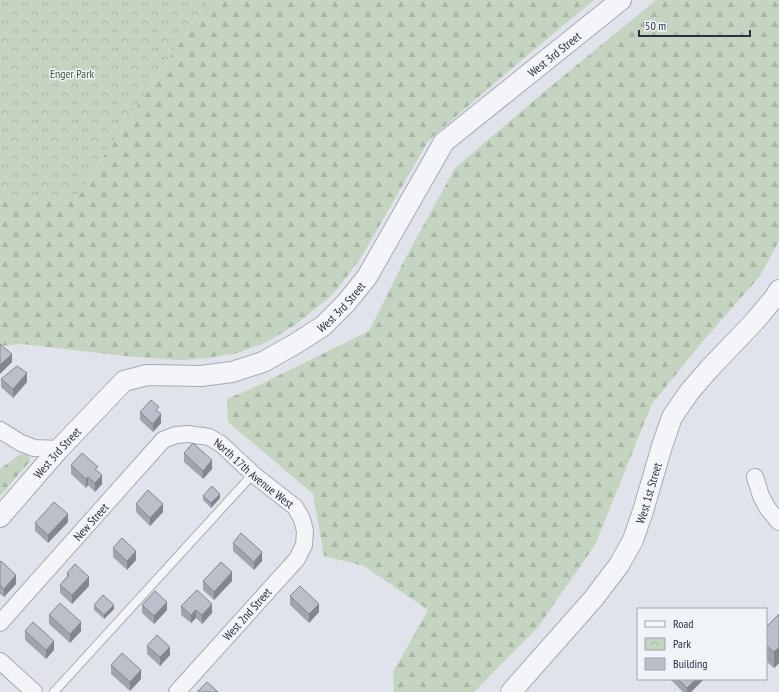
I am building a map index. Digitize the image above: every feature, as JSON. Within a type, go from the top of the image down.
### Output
[{"type":"street","name":"West 3rd Street","points":[[0,517],[59,449],[124,381],[147,375],[201,376],[232,372],[263,362],[323,326],[346,303],[367,277],[444,142],[621,0]]},
{"type":"street","name":"West 1st Street","points":[[511,692],[594,598],[620,565],[633,540],[643,512],[672,417],[690,391],[754,322],[779,290]]},
{"type":"street","points":[[0,430],[21,443],[34,448],[59,449]]},
{"type":"street","name":"North 17th Avenue West","points":[[188,434],[209,437],[221,444],[253,474],[295,507],[302,519],[305,531]]},
{"type":"street","name":"New Street","points":[[0,623],[163,440],[176,435],[188,434]]},
{"type":"street","points":[[755,477],[761,496],[768,509],[779,522]]},
{"type":"street","name":"West 2nd Street","points":[[177,692],[297,559],[304,545],[305,531]]},
{"type":"street","points":[[0,661],[34,692]]},
{"type":"lane","points":[[54,692],[253,474]]},
{"type":"green space","name":"Enger Park","points":[[0,0],[208,0],[76,197],[0,197]]},
{"type":"green space","points":[[208,0],[594,0],[511,69],[427,143],[362,256],[345,279],[331,296],[295,325],[265,343],[238,353],[202,359],[176,360],[125,356],[22,344],[0,346],[0,197],[76,197]]},
{"type":"green space","points":[[656,0],[779,0],[779,241],[760,276],[703,341],[652,404],[595,545],[538,627],[474,692],[394,692],[393,672],[428,610],[364,566],[324,556],[313,494],[228,422],[227,399],[253,388],[369,331],[406,257],[455,168],[544,92]]},
{"type":"green space","points":[[21,454],[27,455],[31,460],[0,496],[0,469]]},
{"type":"building","points":[[0,344],[12,354],[0,365]]},
{"type":"building","points":[[17,366],[27,373],[13,389],[1,379]]},
{"type":"building","points":[[151,400],[159,407],[156,410],[161,414],[153,424],[140,412]]},
{"type":"building","points":[[193,443],[212,460],[203,471],[184,453]]},
{"type":"building","points":[[82,453],[98,467],[95,469],[102,475],[95,483],[88,477],[86,479],[71,465]]},
{"type":"building","points":[[212,486],[220,494],[211,503],[203,496]]},
{"type":"building","points":[[148,490],[163,504],[150,518],[136,504]]},
{"type":"building","points":[[54,502],[68,514],[48,535],[35,523]]},
{"type":"building","points":[[241,533],[262,552],[254,562],[233,543]]},
{"type":"building","points":[[122,538],[136,551],[127,561],[113,548]]},
{"type":"building","points":[[1,561],[16,575],[4,589],[0,585]]},
{"type":"building","points":[[221,562],[232,572],[214,592],[203,581]]},
{"type":"building","points":[[75,564],[89,577],[72,595],[60,585],[69,575],[67,573]]},
{"type":"building","points":[[300,586],[319,604],[309,614],[290,596]]},
{"type":"building","points":[[197,590],[212,604],[202,615],[196,610],[191,615],[181,606]]},
{"type":"building","points":[[155,591],[167,602],[154,616],[142,605]]},
{"type":"building","points":[[103,595],[114,605],[104,615],[94,605]]},
{"type":"building","points":[[60,603],[81,622],[70,634],[49,615]]},
{"type":"building","points":[[779,614],[779,647],[774,652],[767,646],[767,624],[768,625]]},
{"type":"building","points":[[33,622],[54,641],[46,650],[25,631]]},
{"type":"building","points":[[157,635],[170,647],[160,657],[147,646]]},
{"type":"building","points":[[122,653],[141,670],[130,682],[111,665]]},
{"type":"building","points":[[679,680],[695,680],[687,688]]},
{"type":"building","points":[[207,682],[218,692],[197,692]]}]
